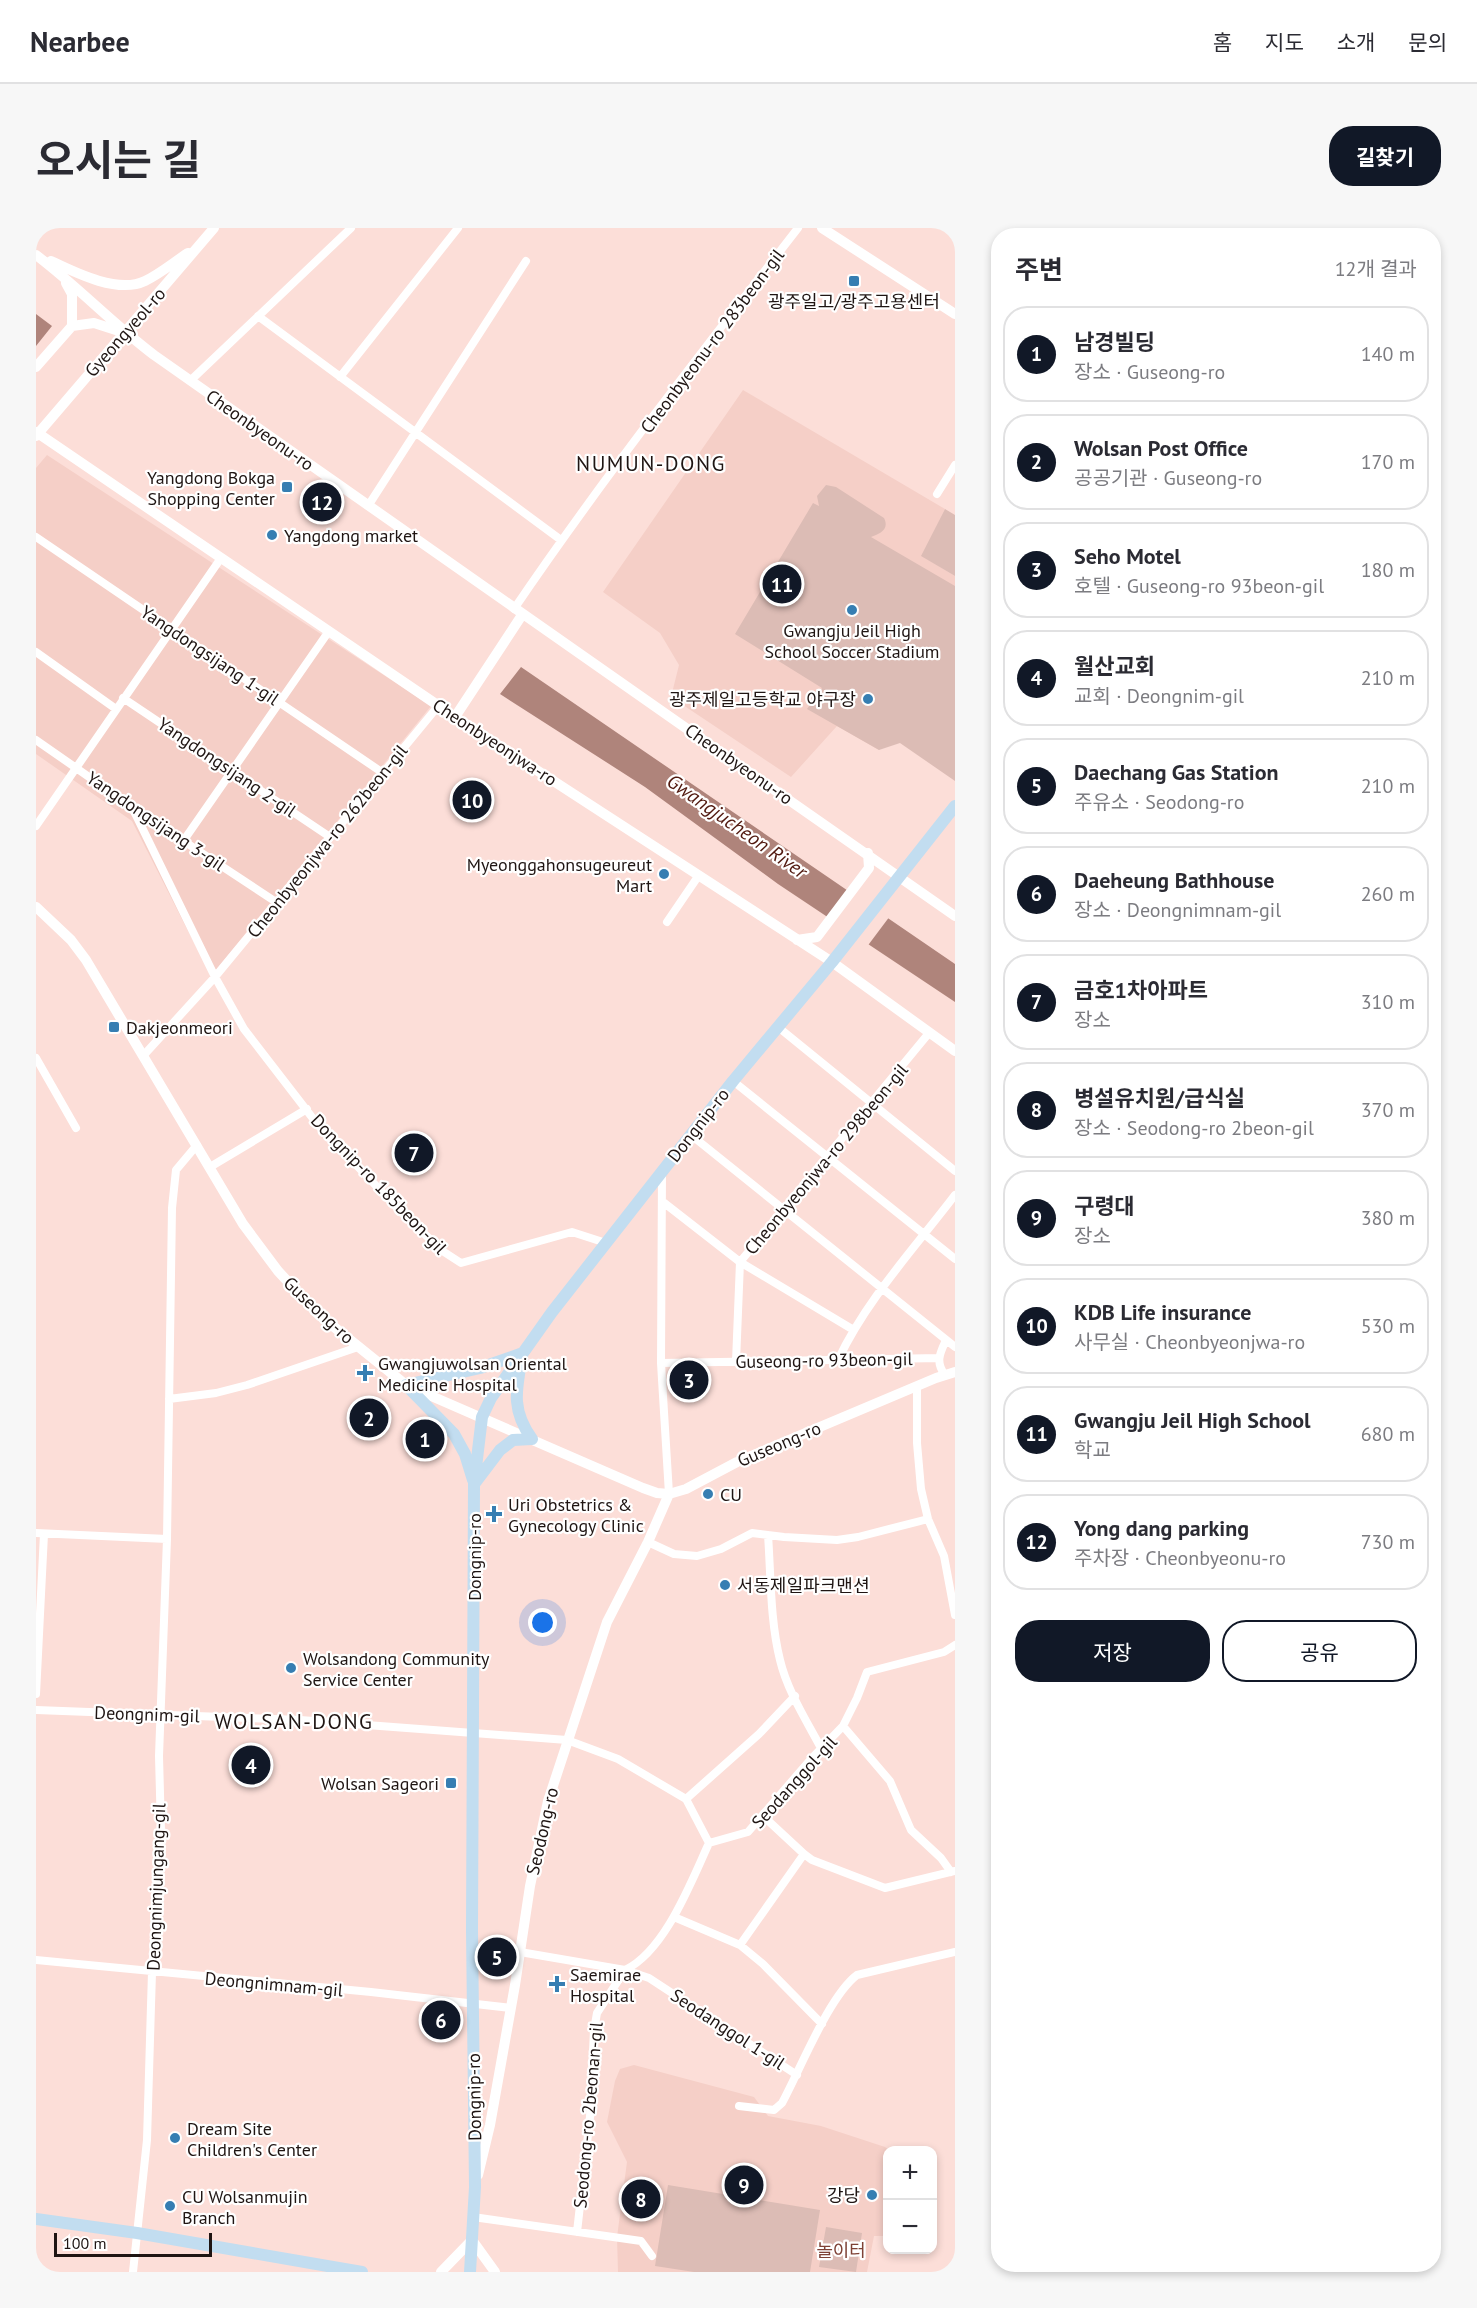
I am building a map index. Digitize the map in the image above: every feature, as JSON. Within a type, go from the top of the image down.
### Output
[{"type":"main road","points":[[895,880],[955,806]]},
{"type":"main road","name":"Dongnip-ro","points":[[470,2272],[475,2187],[474,1484],[482,1417],[490,1398],[606,1243],[895,880]]},
{"type":"main road","points":[[406,1385],[480,1368],[523,1353]]},
{"type":"main road","points":[[523,1353],[515,1391],[521,1424],[532,1439]]},
{"type":"main road","points":[[406,1385],[454,1434],[465,1454],[474,1484]]},
{"type":"main road","points":[[474,1484],[500,1450],[513,1440],[532,1439]]},
{"type":"main road","points":[[36,2218],[362,2272]]},
{"type":"street","name":"Gyeongyeol-ro","points":[[37,434],[214,228]]},
{"type":"street","points":[[190,381],[351,228]]},
{"type":"street","points":[[340,377],[458,228]]},
{"type":"street","name":"Cheonbyeonu-ro 283beon-gil","points":[[518,612],[561,540],[798,228]]},
{"type":"street","points":[[822,228],[955,314]]},
{"type":"street","points":[[36,255],[86,277],[104,282],[132,285],[144,282],[198,247]]},
{"type":"street","name":"Cheonbyeonu-ro","points":[[36,255],[63,275],[125,333],[190,381],[518,612],[868,853],[895,880],[955,916]]},
{"type":"street","points":[[368,506],[526,261]]},
{"type":"street","points":[[63,275],[72,294],[72,326]]},
{"type":"street","points":[[258,315],[561,540]]},
{"type":"street","points":[[36,367],[72,326],[94,323],[125,333]]},
{"type":"street","name":"Cheonbyeonjwa-ro","points":[[37,434],[456,717],[797,939],[835,958],[929,1034],[955,1051]]},
{"type":"street","points":[[937,495],[955,465]]},
{"type":"street","name":"Yangdongsijang 1-gil","points":[[36,537],[383,773]]},
{"type":"street","points":[[38,821],[221,558]]},
{"type":"street","points":[[456,717],[518,612]]},
{"type":"street","points":[[184,840],[329,631]]},
{"type":"street","points":[[36,652],[116,709]]},
{"type":"street","name":"Yangdongsijang 2-gil","points":[[123,698],[330,837]]},
{"type":"street","name":"Cheonbyeonjwa-ro 262beon-gil","points":[[143,1056],[215,977],[439,705]]},
{"type":"street","name":"Yangdongsijang 3-gil","points":[[36,740],[132,807],[276,902]]},
{"type":"street","name":"Dongnip-ro 185beon-gil","points":[[132,807],[215,977],[244,1029],[318,1125],[406,1217],[444,1252],[457,1262],[468,1261],[572,1232],[606,1243]]},
{"type":"street","points":[[797,939],[817,937],[869,868],[868,853]]},
{"type":"street","points":[[667,922],[699,875]]},
{"type":"street","name":"Guseong-ro","points":[[36,907],[71,940],[249,1234],[278,1271],[318,1314],[406,1385],[643,1488],[669,1494],[686,1489],[736,1462],[950,1373]]},
{"type":"street","points":[[778,1027],[955,1171]]},
{"type":"street","name":"Cheonbyeonjwa-ro 298beon-gil","points":[[736,1362],[740,1262],[929,1034]]},
{"type":"street","points":[[36,1058],[76,1128]]},
{"type":"street","points":[[733,1081],[955,1259]]},
{"type":"street","points":[[210,1167],[307,1109]]},
{"type":"street","points":[[691,1135],[955,1347]]},
{"type":"street","name":"Deongnimjungang-gil","points":[[133,2272],[147,2140],[152,1972],[161,1831],[159,1756],[167,1539],[172,1208],[176,1170],[197,1145]]},
{"type":"street","points":[[662,1172],[661,1363],[669,1494]]},
{"type":"street","points":[[838,1360],[852,1329],[955,1195]]},
{"type":"street","points":[[663,1202],[740,1262],[852,1329]]},
{"type":"street","points":[[946,1340],[939,1358],[939,1368],[950,1373]]},
{"type":"street","points":[[170,1399],[216,1393],[248,1385],[358,1347]]},
{"type":"street","name":"Guseong-ro 93beon-gil","points":[[661,1363],[939,1358]]},
{"type":"street","points":[[917,1386],[918,1464],[928,1519],[944,1556],[955,1615]]},
{"type":"street","name":"Seodong-ro","points":[[475,2187],[490,2125],[535,1857],[548,1801],[607,1622],[648,1542],[669,1494]]},
{"type":"street","points":[[648,1542],[674,1554],[697,1556],[721,1549],[752,1533],[837,1540],[867,1535],[928,1519]]},
{"type":"street","points":[[36,1694],[40,1534],[167,1539]]},
{"type":"street","points":[[768,1535],[775,1633],[780,1660],[821,1748]]},
{"type":"street","name":"Seodanggol-gil","points":[[709,1843],[748,1832],[763,1816],[821,1748],[843,1726],[858,1698],[867,1672],[944,1652],[955,1645]]},
{"type":"street","points":[[520,1952],[626,1970],[640,1963],[674,1917],[709,1843],[686,1798],[759,1734],[795,1696]]},
{"type":"street","name":"Deongnim-gil","points":[[36,1710],[161,1713],[379,1725],[567,1740],[618,1759],[686,1798]]},
{"type":"street","points":[[763,1816],[804,1854],[822,1864],[885,1888],[953,1871],[911,1830],[890,1781],[843,1726]]},
{"type":"street","points":[[740,1945],[804,1854]]},
{"type":"street","points":[[674,1917],[740,1945],[763,1964],[822,2024]]},
{"type":"street","points":[[739,2106],[774,2110],[782,2103],[822,2024],[849,1982],[857,1975],[955,1952]]},
{"type":"street","name":"Deongnimnam-gil","points":[[36,1960],[511,2008]]},
{"type":"street","name":"Seodanggol 1-gil","points":[[626,1970],[659,1984],[797,2075]]},
{"type":"street","name":"Seodong-ro 2beonan-gil","points":[[577,2232],[592,2093],[594,2030],[597,2013],[626,1970]]},
{"type":"street","points":[[473,2217],[641,2241],[652,2256]]},
{"type":"street","points":[[441,2272],[472,2240],[495,2272]]},
{"type":"shaded area","points":[[743,390],[945,509],[922,556],[955,576],[955,655],[879,750],[837,726],[791,777],[671,697],[679,665],[660,633],[603,592]]},
{"type":"shaded area","name":"Yangdong market","points":[[47,455],[431,706],[211,976],[132,821],[36,754],[36,468]]},
{"type":"shaded area","points":[[634,2065],[754,2097],[768,2116],[821,2126],[883,2146],[883,2236],[874,2236],[867,2272],[618,2272],[617,2237],[627,2162],[607,2122],[615,2081],[620,2069]]},
{"type":"green space","name":"Gwangju Jeil High School Soccer Stadium","points":[[826,485],[836,487],[884,518],[885,528],[871,537],[955,586],[955,781],[900,743],[879,750],[807,709],[822,688],[735,634],[813,503],[819,506],[817,496]]},
{"type":"green space","points":[[945,509],[955,515],[955,576],[921,556]]},
{"type":"green space","points":[[668,2185],[820,2210],[810,2272],[694,2272],[655,2266]]},
{"type":"green space","name":"놀이터","points":[[826,2227],[862,2233],[856,2272],[819,2267]]},
{"type":"water","points":[[36,314],[52,326],[36,346]]},
{"type":"water","name":"Gwangjucheon River","points":[[521,667],[955,964],[955,1002],[778,884],[645,787],[500,694]]},
{"type":"pier","points":[[850,889],[890,916],[866,948],[826,921]]},
{"type":"place","name":"광주일고/광주고용센터","points":[[854,281]]},
{"type":"place","name":"Yangdong Bokga Shopping Center","points":[[287,487]]},
{"type":"place","name":"Yong dang parking","points":[[322,502]]},
{"type":"place","name":"Yangdong market","points":[[272,535]]},
{"type":"place","name":"Gwangju Jeil High School","points":[[782,584]]},
{"type":"place","name":"Gwangju Jeil High School Soccer Stadium","points":[[852,610]]},
{"type":"place","name":"광주제일고등학교 야구장","points":[[868,699]]},
{"type":"place","name":"KDB Life insurance","points":[[472,800]]},
{"type":"place","name":"Myeonggahonsugeureut Mart","points":[[664,874]]},
{"type":"place","name":"Dakjeonmeori","points":[[114,1027]]},
{"type":"place","name":"금호1차아파트","points":[[414,1153]]},
{"type":"place","name":"Gwangjuwolsan Oriental Medicine Hospital","points":[[365,1373]]},
{"type":"place","name":"Seho Motel","points":[[689,1380]]},
{"type":"place","name":"Wolsan Post Office","points":[[369,1418]]},
{"type":"place","name":"남경빌딩","points":[[425,1439]]},
{"type":"place","name":"CU","points":[[708,1494]]},
{"type":"place","name":"Uri Obstetrics & Gynecology Clinic","points":[[494,1514]]},
{"type":"place","name":"서동제일파크맨션","points":[[725,1585]]},
{"type":"place","name":"Wolsandong Community Service Center","points":[[291,1668]]},
{"type":"place","name":"월산교회","points":[[251,1765]]},
{"type":"place","name":"Wolsan Sageori","points":[[451,1783]]},
{"type":"place","name":"Daechang Gas Station","points":[[497,1957]]},
{"type":"place","name":"Saemirae Hospital","points":[[557,1984]]},
{"type":"place","name":"Daeheung Bathhouse","points":[[441,2020]]},
{"type":"place","name":"Dream Site Children's Center","points":[[175,2138]]},
{"type":"place","name":"구령대","points":[[744,2185]]},
{"type":"place","name":"강당","points":[[872,2195]]},
{"type":"place","name":"병설유치원/급식실","points":[[641,2199]]},
{"type":"place","name":"CU Wolsanmujin Branch","points":[[170,2206]]},
{"type":"district","name":"NUMUN-DONG","points":[[651,463]]},
{"type":"district","name":"WOLSAN-DONG","points":[[294,1721]]}]
